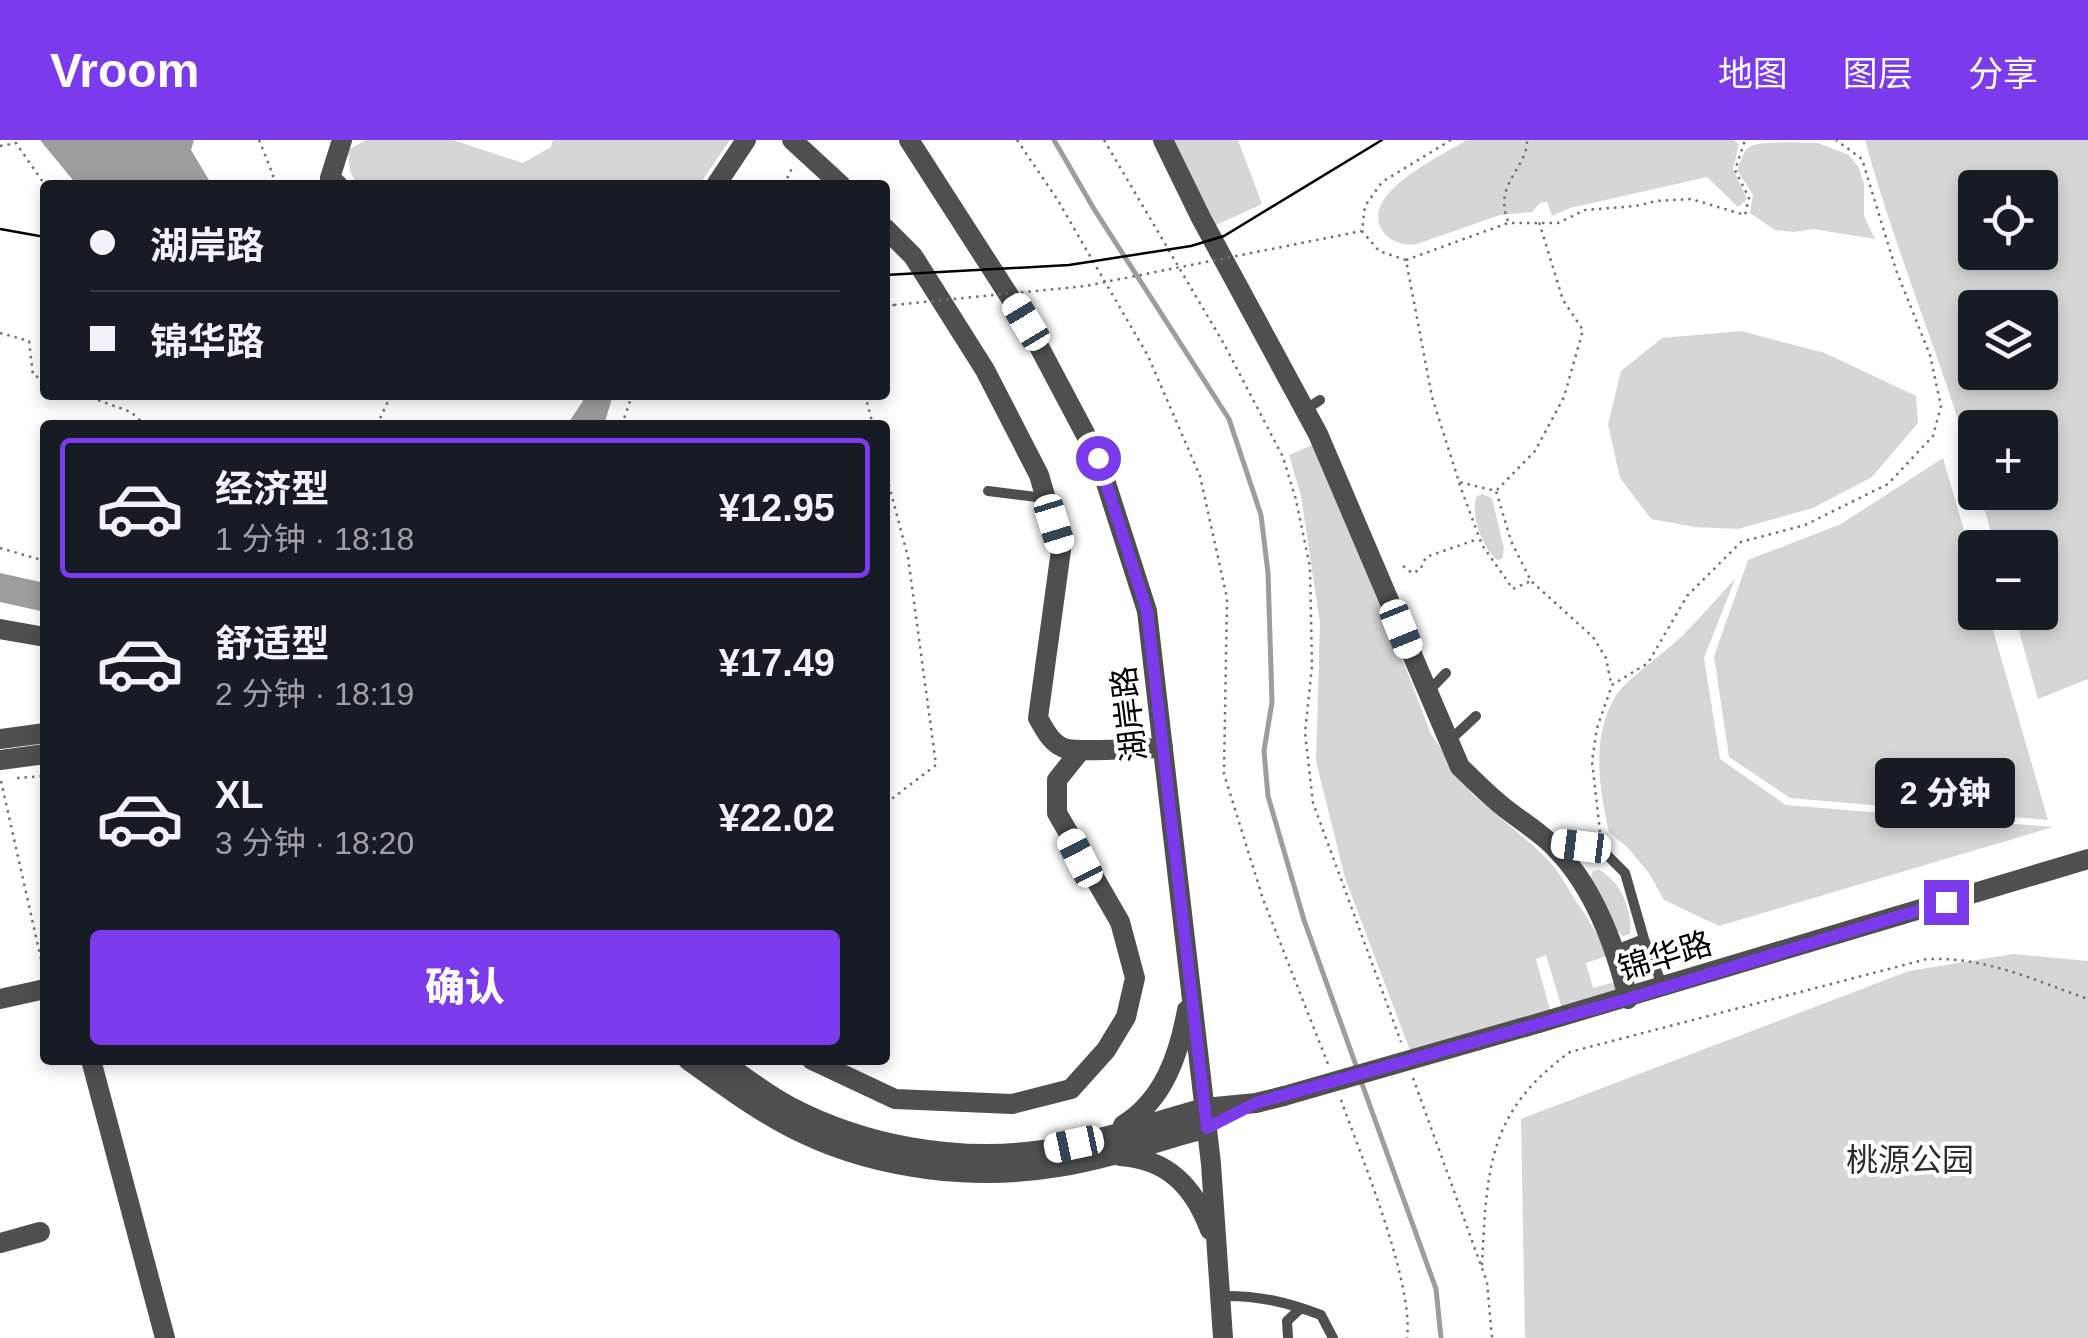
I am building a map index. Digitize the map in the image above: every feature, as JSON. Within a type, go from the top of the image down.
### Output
[{"type":"street","points":[[332,180],[342,140]]},
{"type":"street","points":[[719,180],[746,140]]},
{"type":"street","points":[[792,140],[836,180]]},
{"type":"street","name":"湖岸路","points":[[909,140],[1018,309],[1098,458],[1147,611],[1206,1118],[1224,1338]]},
{"type":"street","points":[[1162,140],[1200,218],[1312,405],[1426,694],[1460,767],[1549,842],[1580,882],[1616,950],[1628,999]]},
{"type":"street","points":[[890,233],[914,256],[985,370],[1039,475],[1061,550],[1038,718],[1048,736],[1064,748],[1163,748]]},
{"type":"street","points":[[0,629],[40,636]]},
{"type":"street","points":[[0,740],[40,733]]},
{"type":"street","points":[[823,1065],[895,1099],[1012,1104],[1071,1089],[1106,1050],[1126,1017],[1135,978],[1120,922],[1057,813],[1057,780],[1080,750]]},
{"type":"street","points":[[0,760],[40,755]]},
{"type":"street","name":"锦华路","points":[[1106,1145],[1628,999],[2088,859]]},
{"type":"street","points":[[0,999],[40,990]]},
{"type":"street","points":[[695,1065],[802,1134],[842,1150],[953,1171],[1010,1174],[1062,1167],[1106,1145],[1145,1108],[1166,1079],[1191,993]]},
{"type":"street","points":[[92,1065],[164,1338]]},
{"type":"street","points":[[728,1065],[790,1106],[841,1128],[904,1146],[1002,1154],[1106,1145],[1142,1159],[1176,1175],[1197,1200],[1218,1256]]},
{"type":"street","points":[[0,1243],[40,1232]]},
{"type":"lane","points":[[988,491],[1046,498]]},
{"type":"lane","points":[[1426,694],[1446,673]]},
{"type":"lane","points":[[1448,742],[1476,716]]},
{"type":"lane","points":[[1549,842],[1601,849],[1625,873],[1644,939],[1664,988]]},
{"type":"lane","points":[[1616,950],[1644,939]]},
{"type":"lane","points":[[1220,1296],[1255,1295],[1321,1315],[1333,1338]]},
{"type":"lane","points":[[1288,1338],[1287,1321],[1301,1308]]},
{"type":"path","points":[[260,140],[273,180]]},
{"type":"path","points":[[1017,140],[1057,199],[1148,356],[1200,476],[1228,598],[1224,774],[1264,899],[1330,1072]]},
{"type":"path","points":[[1104,140],[1224,344],[1283,457],[1310,568],[1312,651],[1304,734],[1313,802],[1404,1050]]},
{"type":"path","points":[[1451,140],[1382,182],[1365,206],[1362,231],[1380,251],[1406,260],[1508,223],[1558,223],[1585,210],[1691,199],[1745,216],[1750,198],[1735,170],[1745,140]]},
{"type":"path","points":[[1508,223],[1503,202],[1514,167],[1527,148],[1526,140]]},
{"type":"path","points":[[1612,685],[1648,663],[1687,596],[1742,542],[1805,525],[1888,484],[1932,436],[1941,406],[1930,354],[1896,270],[1862,158],[1836,140]]},
{"type":"path","points":[[0,146],[16,143],[42,180]]},
{"type":"path","points":[[1496,491],[1534,451],[1564,397],[1582,330],[1564,300],[1538,220]]},
{"type":"path","points":[[890,306],[1086,286],[1362,231]]},
{"type":"path","points":[[1406,260],[1432,398],[1480,538],[1513,590],[1532,581]]},
{"type":"path","points":[[0,333],[29,340],[33,376],[40,378]]},
{"type":"path","points":[[98,400],[132,412],[140,420]]},
{"type":"path","points":[[1459,482],[1496,491]]},
{"type":"path","points":[[890,489],[908,557],[936,765],[890,800]]},
{"type":"path","points":[[1496,491],[1510,541],[1532,581],[1593,636],[1606,658],[1612,685],[1597,728],[1592,761],[1601,849]]},
{"type":"path","points":[[1403,566],[1412,573],[1420,570],[1426,557],[1480,538]]},
{"type":"path","points":[[0,548],[40,559]]},
{"type":"path","points":[[15,778],[40,776]]},
{"type":"path","points":[[0,780],[40,954]]},
{"type":"path","points":[[1482,1266],[1496,1139],[1516,1102],[1541,1073],[1570,1052],[1928,959],[1957,958],[1992,964],[2088,1000]]},
{"type":"path","points":[[1410,1069],[1488,1282],[1492,1338]]},
{"type":"path","points":[[1337,1091],[1396,1260],[1409,1323],[1407,1338]]},
{"type":"green space","points":[[366,140],[453,140],[523,163],[551,147],[553,140],[730,140],[702,180],[354,180],[348,150]]},
{"type":"green space","points":[[1170,140],[1238,140],[1262,204],[1212,227]]},
{"type":"green space","points":[[1467,140],[1733,140],[1739,144],[1733,169],[1747,199],[1738,207],[1707,177],[1570,208],[1552,216],[1547,202],[1540,203],[1532,212],[1500,215],[1417,244],[1402,244],[1389,238],[1378,216],[1392,190],[1406,177]]},
{"type":"green space","points":[[1865,140],[2088,140],[2088,679],[2038,699],[2019,630],[2058,630],[2058,530],[1990,530],[1985,510],[2058,510],[2058,410],[1958,410],[1958,420]]},
{"type":"green space","points":[[1762,143],[1818,143],[1849,155],[1859,168],[1864,184],[1864,216],[1875,239],[1813,229],[1775,230],[1750,213],[1753,195],[1737,170],[1747,149]]},
{"type":"green space","points":[[1741,331],[1825,353],[1916,396],[1918,423],[1872,477],[1813,508],[1738,529],[1651,519],[1620,478],[1608,424],[1621,371],[1662,338]]},
{"type":"green space","points":[[1312,445],[1431,734],[1472,794],[1556,869],[1604,945],[1607,956],[1586,963],[1593,988],[1615,982],[1618,993],[1562,1009],[1546,955],[1536,959],[1551,1013],[1411,1053],[1345,878],[1316,761],[1320,623],[1301,496],[1289,455]]},
{"type":"green space","points":[[1943,458],[1964,530],[1958,530],[1958,630],[1993,630],[2048,820],[1790,798],[1729,757],[1714,656],[1748,560],[1841,524]]},
{"type":"green space","points":[[1482,494],[1492,498],[1504,549],[1502,559],[1497,560],[1492,554],[1479,531],[1475,505],[1476,497]]},
{"type":"green space","points":[[1735,579],[1704,658],[1720,759],[1786,805],[2053,827],[1719,926],[1664,900],[1649,873],[1609,832],[1600,781],[1603,729],[1620,690],[1683,635]]},
{"type":"green space","points":[[1599,870],[1624,897],[1630,934],[1623,936],[1615,929],[1589,881],[1593,871]]},
{"type":"green space","name":"桃源公园","points":[[2013,954],[2088,961],[2088,1338],[1525,1338],[1521,1119],[1909,971]]},
{"type":"shaded area","points":[[40,140],[194,140],[191,150],[209,180],[73,180]]},
{"type":"shaded area","points":[[612,400],[606,420],[570,420],[583,401]]},
{"type":"shaded area","points":[[0,573],[40,582],[40,611],[0,602]]},
{"type":"waterway","points":[[1054,140],[1229,419],[1261,515],[1268,573],[1272,702],[1264,751],[1268,796],[1304,920],[1358,1071]]},
{"type":"waterway","points":[[1361,1081],[1436,1289],[1441,1338]]},
{"type":"tram line","points":[[890,275],[1069,265],[1191,246],[1224,236],[1382,140]]},
{"type":"tram line","points":[[0,229],[40,236]]},
{"type":"route","points":[[1098,458],[1147,611],[1207,1128],[1256,1103],[1628,999],[1946,902]]}]
